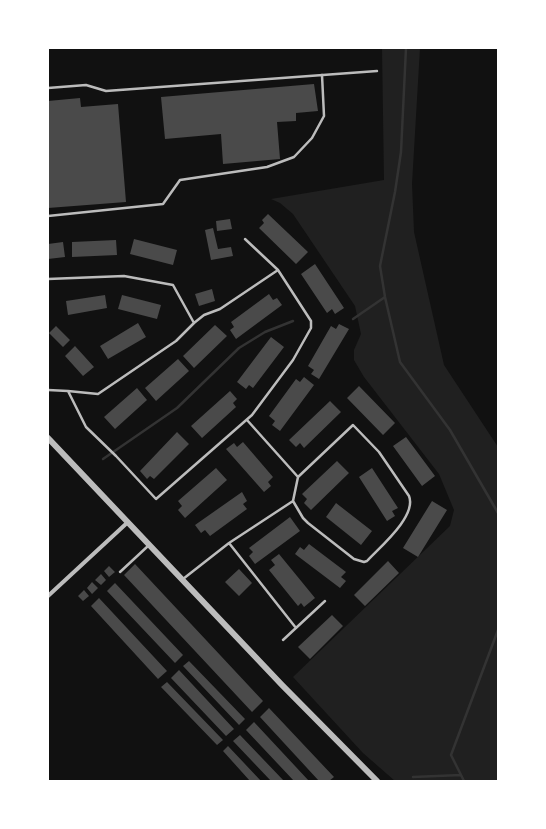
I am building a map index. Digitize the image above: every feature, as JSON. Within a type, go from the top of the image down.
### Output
[{"type":"street","points":[[48,438],[183,578],[282,685],[377,781]]},
{"type":"street","points":[[48,596],[129,522]]},
{"type":"lane","points":[[48,88],[86,85],[106,91],[377,71]]},
{"type":"lane","points":[[48,216],[163,204],[180,180],[267,167],[294,157],[312,138],[324,116],[322,75]]},
{"type":"lane","points":[[68,391],[86,427],[156,498],[247,420],[293,360],[312,324],[278,270],[245,239]]},
{"type":"lane","points":[[48,389],[98,394],[176,342],[194,323],[204,316],[220,309],[278,270]]},
{"type":"lane","points":[[48,279],[124,276],[173,285],[194,323]]},
{"type":"lane","points":[[247,420],[298,477]]},
{"type":"lane","points":[[353,425],[379,452],[409,496],[411,503],[410,508],[398,529],[367,561],[364,562],[354,559],[308,524],[293,501],[298,477],[353,425]]},
{"type":"lane","points":[[183,578],[229,543],[293,501]]},
{"type":"lane","points":[[229,543],[296,628]]},
{"type":"lane","points":[[120,572],[150,544]]},
{"type":"lane","points":[[283,640],[325,601]]},
{"type":"shaded area","points":[[382,48],[420,48],[412,184],[414,232],[444,365],[498,447],[498,781],[395,781],[363,753],[293,677],[450,526],[454,510],[439,474],[364,377],[354,360],[354,350],[361,334],[355,306],[293,214],[280,203],[271,199],[384,180]]},
{"type":"building","points":[[314,84],[318,111],[296,113],[296,121],[277,122],[280,159],[223,164],[221,134],[165,139],[161,97]]},
{"type":"building","points":[[80,98],[81,107],[118,104],[126,202],[48,208],[48,101]]},
{"type":"building","points":[[268,214],[308,252],[296,264],[259,228],[264,223],[262,220]]},
{"type":"building","points":[[230,219],[232,229],[217,231],[216,221]]},
{"type":"building","points":[[213,228],[218,249],[231,247],[233,256],[211,260],[205,230]]},
{"type":"building","points":[[134,239],[177,250],[173,265],[130,254]]},
{"type":"building","points":[[116,240],[117,255],[72,257],[72,242]]},
{"type":"building","points":[[63,242],[65,257],[48,259],[48,244]]},
{"type":"building","points":[[315,264],[344,308],[335,314],[332,309],[327,313],[301,274]]},
{"type":"building","points":[[212,289],[215,301],[199,306],[195,294]]},
{"type":"building","points":[[269,294],[273,300],[277,298],[282,305],[236,339],[230,330],[234,327],[231,322]]},
{"type":"building","points":[[105,295],[107,308],[68,315],[66,301]]},
{"type":"building","points":[[122,295],[161,305],[157,319],[118,309]]},
{"type":"building","points":[[138,323],[146,337],[108,359],[100,346]]},
{"type":"building","points":[[339,324],[349,329],[319,379],[311,374],[314,370],[308,366],[331,326],[336,329]]},
{"type":"building","points":[[215,325],[227,336],[194,368],[183,356]]},
{"type":"building","points":[[56,326],[70,340],[63,347],[49,333]]},
{"type":"building","points":[[271,337],[284,347],[253,388],[249,385],[246,389],[237,382]]},
{"type":"building","points":[[75,346],[94,367],[83,376],[65,356]]},
{"type":"building","points":[[178,359],[189,371],[156,401],[145,388]]},
{"type":"building","points":[[304,377],[314,385],[280,431],[272,425],[275,421],[269,416],[296,379],[300,382]]},
{"type":"building","points":[[359,386],[395,423],[383,435],[347,398]]},
{"type":"building","points":[[137,388],[147,400],[115,429],[104,417]]},
{"type":"building","points":[[230,391],[237,399],[233,403],[236,407],[202,438],[191,426]]},
{"type":"building","points":[[330,401],[341,412],[304,448],[300,443],[296,447],[289,440]]},
{"type":"building","points":[[177,432],[189,444],[154,479],[150,476],[147,479],[140,471]]},
{"type":"building","points":[[406,437],[435,476],[422,486],[393,446]]},
{"type":"building","points":[[243,442],[273,477],[268,482],[271,486],[264,492],[226,449],[234,443],[237,447]]},
{"type":"building","points":[[337,461],[349,473],[311,510],[304,503],[307,499],[302,494]]},
{"type":"building","points":[[216,468],[227,480],[185,518],[178,510],[182,506],[178,501]]},
{"type":"building","points":[[372,468],[398,508],[392,511],[395,516],[387,521],[359,477]]},
{"type":"building","points":[[242,492],[247,501],[243,504],[247,509],[210,536],[205,530],[201,533],[195,525]]},
{"type":"building","points":[[432,501],[447,510],[418,557],[403,548]]},
{"type":"building","points":[[336,503],[372,531],[361,545],[326,517]]},
{"type":"building","points":[[290,517],[300,531],[255,564],[249,556],[253,552],[249,548]]},
{"type":"building","points":[[309,544],[346,572],[341,577],[346,581],[340,588],[295,554],[300,547],[304,550]]},
{"type":"building","points":[[279,554],[315,598],[304,607],[301,603],[298,606],[269,570],[275,565],[271,560]]},
{"type":"building","points":[[388,561],[399,573],[365,606],[354,595]]},
{"type":"building","points":[[135,564],[263,701],[252,712],[124,575]]},
{"type":"building","points":[[109,566],[115,572],[109,577],[104,571]]},
{"type":"building","points":[[239,569],[252,583],[239,596],[225,582]]},
{"type":"building","points":[[101,574],[106,580],[101,585],[95,580]]},
{"type":"building","points":[[92,582],[98,588],[92,594],[87,588]]},
{"type":"building","points":[[115,583],[183,655],[175,663],[107,591]]},
{"type":"building","points":[[84,590],[89,596],[83,601],[78,596]]},
{"type":"building","points":[[99,598],[167,671],[158,679],[91,606]]},
{"type":"building","points":[[332,615],[343,626],[310,659],[298,647]]},
{"type":"building","points":[[189,661],[245,719],[239,725],[183,666]]},
{"type":"building","points":[[179,670],[234,729],[226,736],[171,678]]},
{"type":"building","points":[[167,682],[223,740],[217,745],[161,687]]},
{"type":"building","points":[[269,708],[334,777],[329,781],[319,781],[260,717]]},
{"type":"building","points":[[254,722],[309,781],[294,781],[246,730]]},
{"type":"building","points":[[240,735],[284,781],[271,781],[233,741]]},
{"type":"building","points":[[228,746],[261,781],[250,781],[223,751]]},
{"type":"waterway","points":[[406,48],[401,152],[395,192],[380,266],[385,297],[400,362],[450,430],[498,513]]},
{"type":"waterway","points":[[353,319],[385,297]]},
{"type":"waterway","points":[[103,459],[177,408],[239,348],[265,332],[293,321]]},
{"type":"waterway","points":[[464,781],[451,755],[498,630]]},
{"type":"waterway","points":[[413,777],[461,775]]}]
